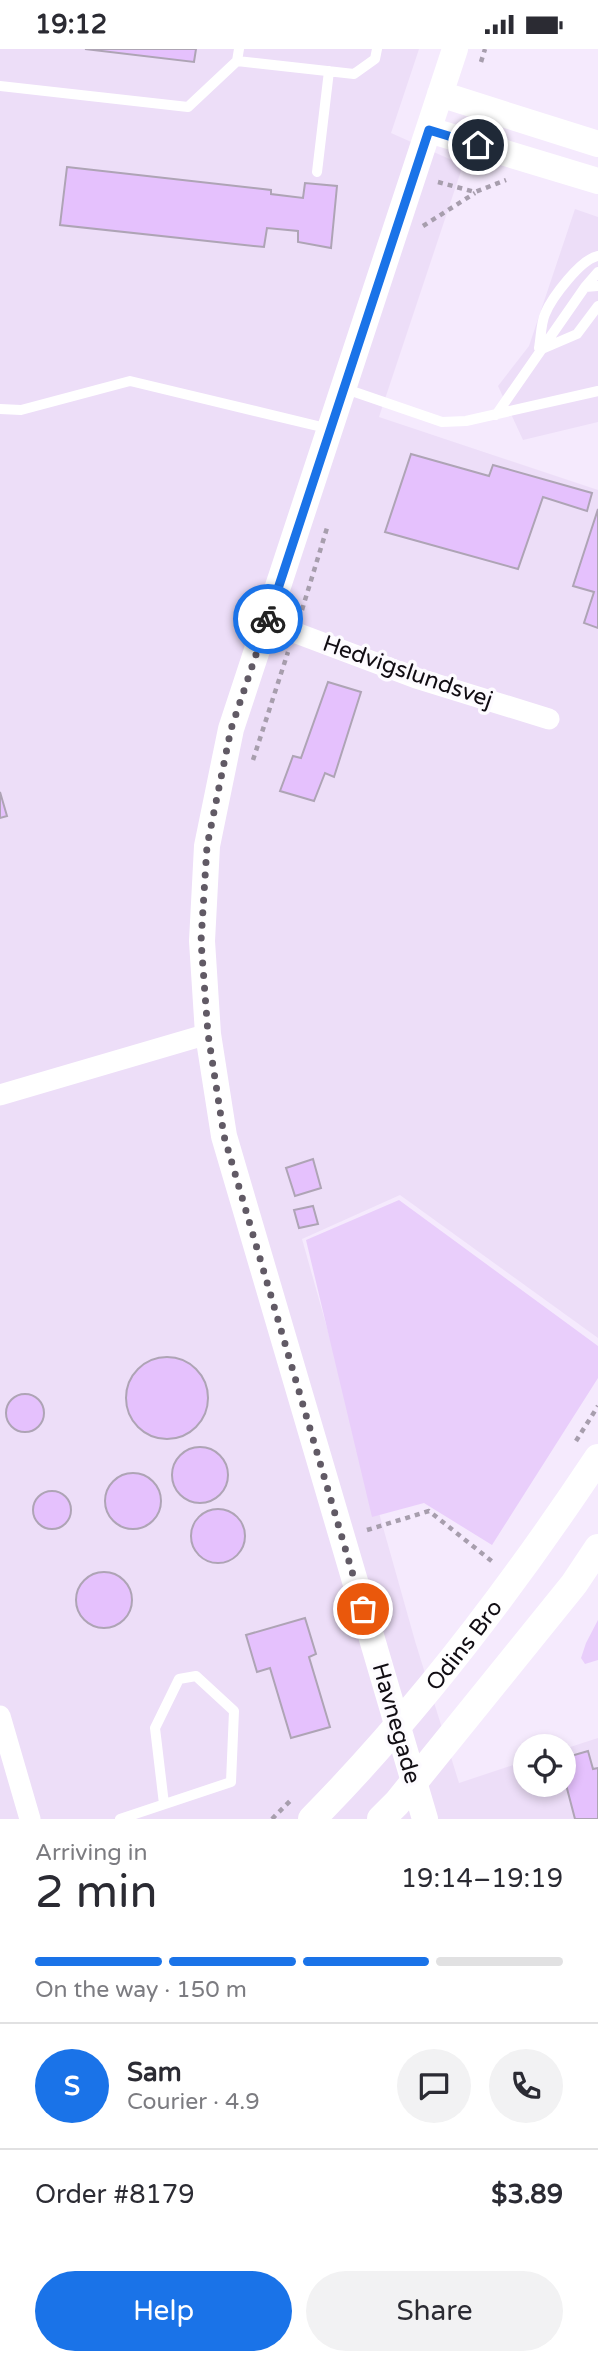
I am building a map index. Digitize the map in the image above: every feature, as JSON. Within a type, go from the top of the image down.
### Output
[{"type":"main road","name":"Odins Bro","points":[[312,1819],[434,1685],[538,1548],[598,1458]]},
{"type":"main road","name":"Odins Bro","points":[[382,1819],[574,1584],[598,1548]]},
{"type":"street","name":"Havnegade","points":[[425,1819],[224,1136],[208,1034],[201,941],[207,846],[231,729],[455,49]]},
{"type":"street","points":[[440,94],[598,143]]},
{"type":"street","points":[[429,130],[598,181]]},
{"type":"street","name":"Hedvigslundsvej","points":[[267,622],[416,678],[549,719]]},
{"type":"street","points":[[0,1095],[208,1034]]},
{"type":"street","points":[[0,1716],[30,1819]]},
{"type":"lane","points":[[0,86],[188,107],[238,55],[354,74],[374,59],[377,49]]},
{"type":"lane","points":[[317,172],[329,71]]},
{"type":"lane","points":[[539,350],[545,314],[570,278],[589,257],[598,256]]},
{"type":"lane","points":[[496,415],[539,350],[598,272]]},
{"type":"lane","points":[[585,287],[598,286]]},
{"type":"lane","points":[[539,350],[578,334],[598,306]]},
{"type":"lane","points":[[0,409],[20,410],[130,381],[330,429]]},
{"type":"lane","points":[[343,388],[442,422],[466,421],[598,391]]},
{"type":"lane","points":[[120,1819],[231,1782],[234,1711],[196,1676],[179,1679],[155,1728],[164,1804]]},
{"type":"path","points":[[468,103],[485,49]]},
{"type":"path","points":[[434,193],[454,137]]},
{"type":"path","points":[[423,226],[475,192],[513,177]]},
{"type":"path","points":[[437,182],[475,192]]},
{"type":"path","points":[[419,239],[426,215]]},
{"type":"path","points":[[250,769],[328,527]]},
{"type":"path","points":[[362,1518],[366,1531],[429,1511],[495,1564]]},
{"type":"shaded area","points":[[0,49],[419,49],[391,133],[463,165],[379,417],[598,490],[598,1338],[400,1195],[302,1239],[415,1641],[459,1783],[513,1765],[513,1797],[576,1797],[576,1745],[598,1738],[598,1819],[0,1819]]},
{"type":"shaded area","points":[[575,209],[598,217],[598,422],[523,440],[498,386],[529,346]]},
{"type":"shaded area","points":[[399,1200],[598,1346],[598,1378],[492,1545],[424,1503],[372,1517],[306,1240]]},
{"type":"shaded area","points":[[598,1620],[598,1660],[585,1664],[581,1658]]},
{"type":"building","points":[[85,49],[196,49],[194,62]]},
{"type":"building","points":[[67,167],[271,190],[271,194],[303,198],[305,183],[337,186],[331,248],[298,242],[298,231],[267,228],[264,247],[60,225]]},
{"type":"building","points":[[411,454],[489,476],[493,465],[592,493],[587,511],[543,497],[518,569],[385,532]]},
{"type":"building","points":[[598,509],[598,628],[584,623],[594,592],[573,586]]},
{"type":"building","points":[[328,682],[361,692],[334,777],[325,773],[314,801],[280,791],[293,756],[301,758]]},
{"type":"building","points":[[0,792],[7,816],[0,818]]},
{"type":"building","points":[[313,1159],[321,1188],[295,1196],[286,1168]]},
{"type":"building","points":[[313,1206],[318,1224],[299,1228],[294,1210]]},
{"type":"building","points":[[167,1357],[183,1360],[196,1369],[205,1382],[208,1398],[205,1414],[196,1427],[183,1436],[167,1439],[151,1436],[138,1427],[129,1414],[126,1398],[129,1382],[138,1369],[151,1360]]},
{"type":"building","points":[[25,1394],[38,1400],[44,1413],[38,1426],[25,1432],[12,1426],[6,1413],[12,1400]]},
{"type":"building","points":[[194,1447],[206,1447],[216,1451],[224,1459],[228,1475],[224,1491],[216,1499],[206,1503],[194,1503],[184,1499],[176,1491],[172,1481],[172,1469],[176,1459],[184,1451]]},
{"type":"building","points":[[127,1473],[139,1473],[149,1477],[157,1485],[161,1501],[157,1517],[149,1525],[139,1529],[127,1529],[117,1525],[109,1517],[105,1507],[105,1495],[109,1485],[117,1477]]},
{"type":"building","points":[[52,1491],[65,1497],[71,1510],[65,1523],[52,1529],[39,1523],[33,1510],[39,1497]]},
{"type":"building","points":[[218,1509],[237,1517],[245,1536],[237,1555],[218,1563],[199,1555],[191,1536],[199,1517]]},
{"type":"building","points":[[98,1572],[110,1572],[120,1576],[128,1584],[132,1600],[128,1616],[120,1624],[110,1628],[98,1628],[88,1624],[80,1616],[76,1606],[76,1594],[80,1584],[88,1576]]},
{"type":"building","points":[[305,1618],[316,1654],[309,1657],[330,1727],[291,1738],[270,1668],[257,1672],[246,1635]]},
{"type":"building","points":[[588,1751],[593,1769],[598,1768],[598,1819],[575,1819],[569,1797],[576,1797],[576,1754]]},
{"type":"way so far","points":[[268,619],[231,729],[207,846],[201,941],[208,1034],[224,1136],[363,1609]]},
{"type":"route","points":[[268,619],[429,130],[478,145]]}]
